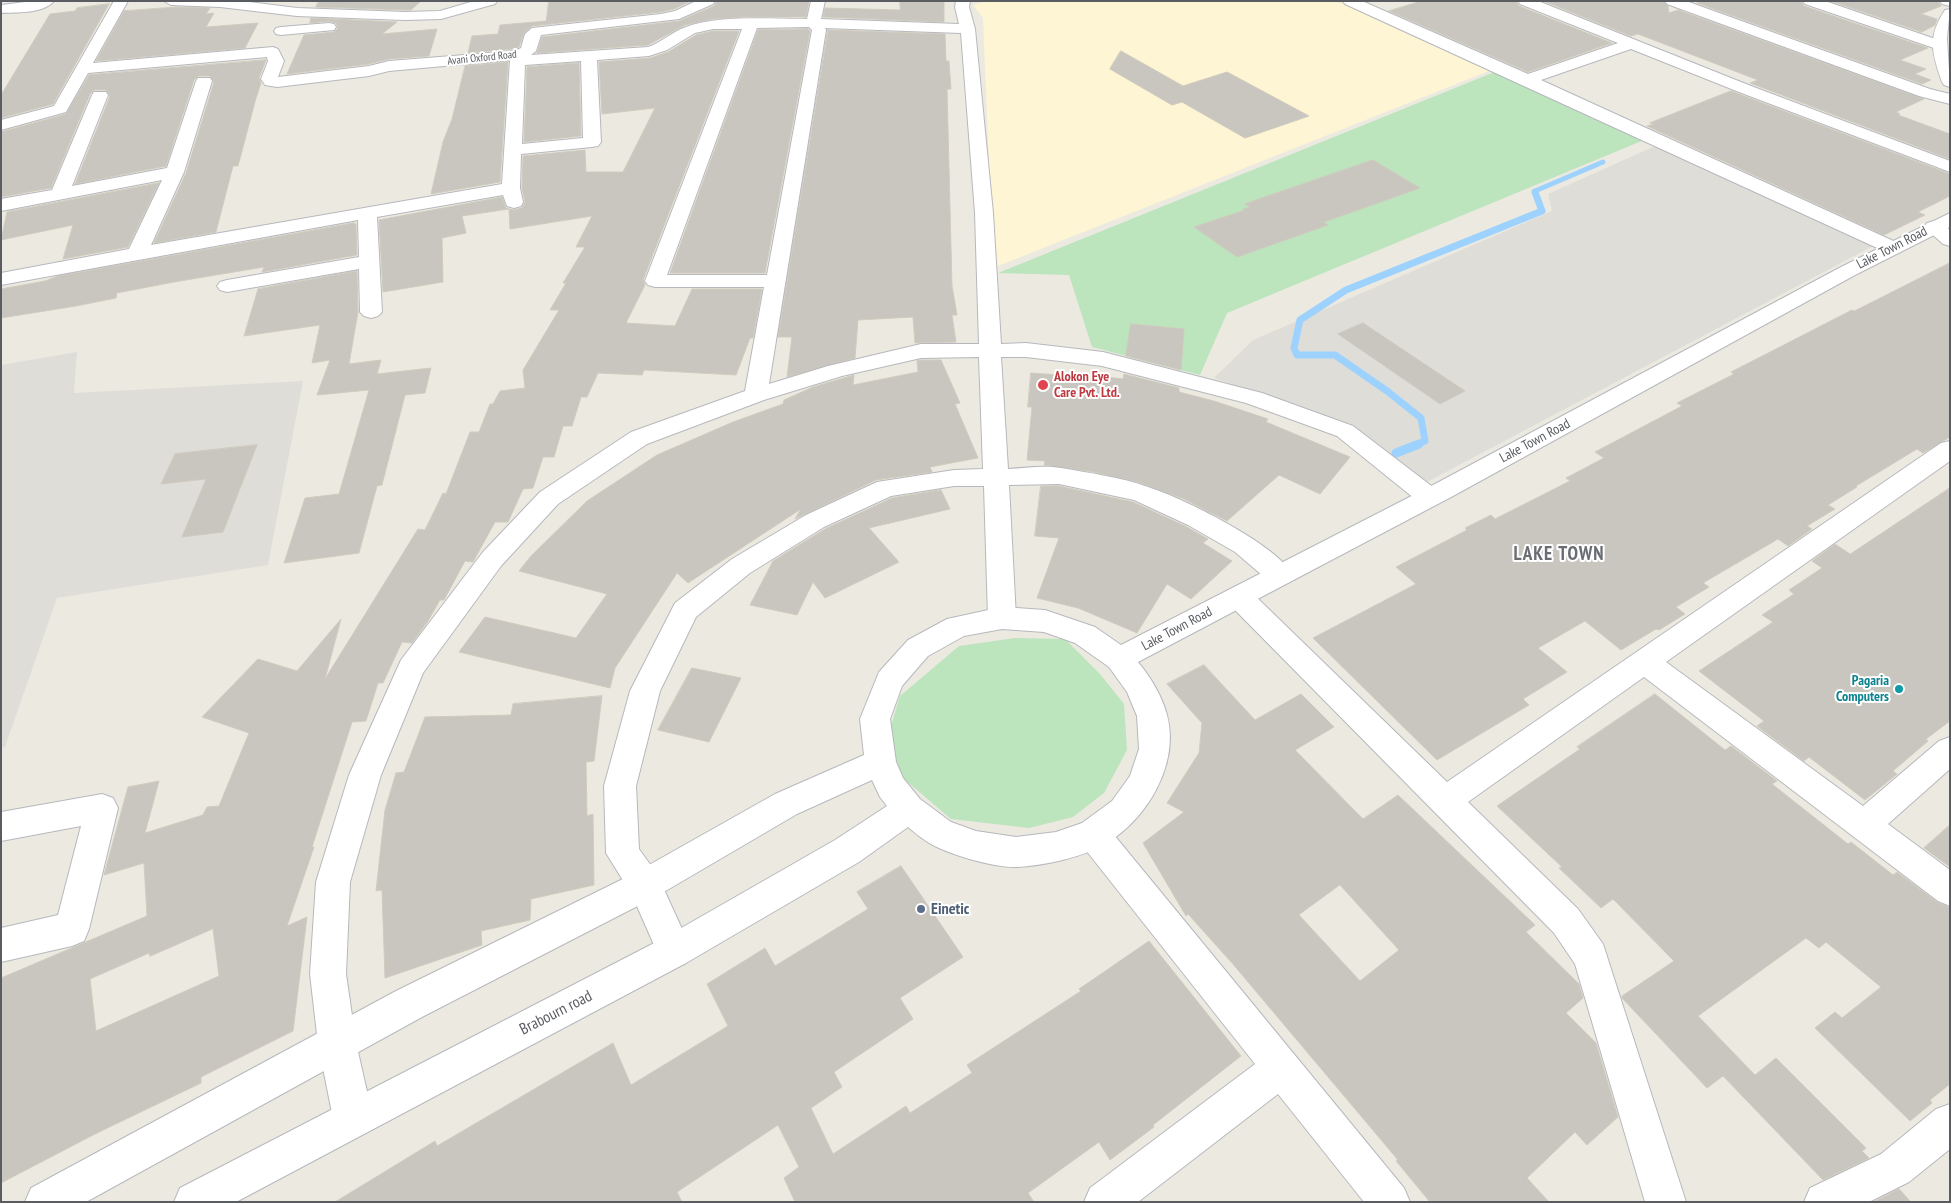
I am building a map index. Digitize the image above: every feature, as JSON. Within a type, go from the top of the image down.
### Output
[{"type":"street","points":[[1,9],[34,6],[47,1]]},
{"type":"street","points":[[1,125],[60,109],[121,1]]},
{"type":"street","points":[[171,1],[220,3],[297,12],[381,16],[441,15],[490,1]]},
{"type":"street","name":"Avani Oxford Road","points":[[297,12],[287,21],[273,52],[276,61],[269,79],[271,82],[369,71],[389,66],[518,55],[528,51],[532,34],[537,31],[679,15],[708,1]]},
{"type":"street","points":[[813,23],[818,1]]},
{"type":"street","points":[[963,1],[962,7],[968,29],[984,213],[1002,618]]},
{"type":"street","points":[[1350,1],[1893,248]]},
{"type":"street","points":[[1524,1],[1950,167]]},
{"type":"street","points":[[1672,1],[1925,92],[1950,99]]},
{"type":"street","points":[[1810,1],[1939,45]]},
{"type":"street","points":[[1949,9],[1940,34],[1939,45],[1950,82]]},
{"type":"street","points":[[281,31],[362,25],[377,20],[381,16]]},
{"type":"street","points":[[756,396],[819,30],[813,23]]},
{"type":"street","points":[[1,279],[137,253],[367,214],[512,195],[517,61],[649,51],[662,47],[690,30],[713,25],[813,23],[968,29]]},
{"type":"street","points":[[751,25],[655,281],[776,282]]},
{"type":"street","points":[[1527,80],[1631,44]]},
{"type":"street","points":[[83,69],[273,52]]},
{"type":"street","points":[[513,150],[592,142],[589,56]]},
{"type":"street","points":[[137,253],[175,172],[204,81]]},
{"type":"street","points":[[60,193],[100,95]]},
{"type":"street","points":[[1,205],[175,172]]},
{"type":"street","points":[[367,214],[371,312]]},
{"type":"street","name":"Lake Town Road","points":[[1120,660],[1893,248],[1945,228]]},
{"type":"street","points":[[227,286],[369,261]]},
{"type":"street","points":[[353,1118],[337,1043],[328,974],[333,882],[365,775],[411,668],[492,559],[549,498],[639,438],[756,396],[836,371],[921,351],[1026,350],[1103,359],[1254,398],[1345,431],[1429,497]]},
{"type":"street","points":[[1446,800],[1950,449]]},
{"type":"street","points":[[674,952],[645,884],[623,853],[620,786],[645,691],[685,610],[741,566],[815,521],[886,488],[954,478],[1060,476],[1140,493],[1197,519],[1244,545],[1280,575]]},
{"type":"street","points":[[1239,597],[1566,921],[1590,956],[1666,1202]]},
{"type":"street","points":[[1002,618],[1045,621],[1085,635],[1120,660],[1140,686],[1152,716],[1154,749],[1144,782],[1123,811],[1093,834],[1056,848],[1016,852],[976,846],[940,832],[910,809],[891,787],[880,762],[875,719],[889,680],[918,648],[925,644],[957,627],[1002,618]]},
{"type":"street","points":[[1644,661],[1865,824],[1950,890]]},
{"type":"street","points":[[1865,824],[1950,750]]},
{"type":"street","points":[[44,1202],[409,1004],[645,884],[786,804],[880,762]]},
{"type":"street","points":[[1,827],[102,808],[72,929],[1,945]]},
{"type":"street","name":"Brabourn road","points":[[194,1202],[674,952],[847,851],[910,809]]},
{"type":"street","points":[[1093,834],[1390,1202]]},
{"type":"street","points":[[1104,1202],[1282,1067]]},
{"type":"street","points":[[1824,1202],[1895,1168],[1950,1123]]},
{"type":"shaded area","points":[[987,1],[1336,1],[1489,71],[993,268],[983,18],[973,5]]},
{"type":"shaded area","points":[[1655,146],[1875,245],[1427,482],[1350,424],[1214,378],[1253,340],[1552,211],[1548,194]]},
{"type":"shaded area","points":[[77,352],[74,393],[303,381],[268,565],[57,598],[5,747],[1,748],[1,365]]},
{"type":"green space","points":[[1497,71],[1644,140],[1227,313],[1200,375],[1092,347],[1069,275],[998,273]]},
{"type":"green space","points":[[1015,638],[1065,639],[1100,674],[1124,704],[1127,750],[1104,793],[1073,817],[1029,828],[951,819],[904,779],[887,739],[900,696],[959,646]]},
{"type":"building","points":[[319,1],[421,1],[411,10],[405,10],[316,7]]},
{"type":"building","points":[[549,1],[691,1],[674,9],[661,12],[532,26],[524,33],[519,47],[468,53],[472,36],[498,34],[500,25],[546,21]]},
{"type":"building","points":[[717,1],[809,1],[806,17],[713,19],[685,25],[648,45],[537,53],[542,37],[679,21],[714,6]]},
{"type":"building","points":[[900,1],[944,1],[944,22],[823,17],[825,8],[900,10]]},
{"type":"building","points":[[1422,1],[1516,1],[1519,6],[1612,43],[1528,72],[1389,11]]},
{"type":"building","points":[[1544,1],[1663,1],[1668,6],[1669,13],[1678,10],[1924,99],[1896,112],[1900,114],[1898,115],[1950,134],[1950,159],[1750,83],[1758,80],[1638,34],[1631,36]]},
{"type":"building","points":[[1702,1],[1801,1],[1804,6],[1928,48],[1900,60],[1926,69],[1915,74],[1931,80],[1922,84],[1697,3]]},
{"type":"building","points":[[1831,1],[1938,1],[1941,6],[1921,14],[1937,19],[1935,25],[1922,32]]},
{"type":"building","points":[[109,4],[53,104],[1,118],[1,95],[50,14]]},
{"type":"building","points":[[177,7],[210,8],[206,14],[214,13],[206,27],[258,23],[245,48],[96,61],[124,11]]},
{"type":"building","points":[[311,18],[397,22],[382,34],[437,29],[429,56],[389,59],[369,64],[287,74],[304,35],[334,32],[338,28],[336,23],[329,21],[310,23]]},
{"type":"building","points":[[808,29],[810,31],[765,273],[670,273],[758,30]]},
{"type":"building","points":[[828,30],[945,34],[946,61],[949,61],[951,89],[947,89],[952,286],[957,315],[952,315],[956,342],[915,343],[913,317],[858,320],[855,358],[787,377],[792,337],[778,337]]},
{"type":"building","points":[[713,31],[739,31],[643,280],[645,285],[626,323],[675,326],[692,289],[762,289],[753,338],[750,338],[736,375],[644,370],[642,375],[598,373],[587,397],[581,397],[572,426],[563,426],[554,457],[543,457],[533,488],[523,489],[508,522],[495,522],[473,562],[465,561],[444,600],[440,600],[412,643],[402,642],[383,683],[378,683],[366,721],[352,722],[312,847],[314,847],[287,926],[307,917],[293,1031],[201,1077],[201,1083],[95,1134],[1,1183],[1,978],[147,916],[144,863],[104,875],[128,787],[159,781],[145,833],[203,815],[207,807],[219,806],[249,733],[202,717],[258,659],[297,671],[341,619],[325,679],[418,529],[425,530],[443,493],[446,494],[470,432],[479,432],[490,404],[493,404],[500,391],[525,388],[523,370],[559,310],[550,310],[566,283],[563,283],[585,247],[576,247],[592,216],[510,229],[509,209],[462,216],[466,233],[442,238],[443,282],[383,292],[379,220],[502,197],[506,208],[513,210],[522,208],[525,202],[522,188],[523,156],[585,150],[586,172],[623,172],[655,108],[602,114],[599,62],[650,58],[668,52],[696,35]],"holes":[[[213,929],[219,976],[96,1031],[90,979],[149,953],[150,956]]]},
{"type":"building","points":[[1121,51],[1183,86],[1227,72],[1309,116],[1245,138],[1182,102],[1172,105],[1110,69]]},
{"type":"building","points":[[266,60],[259,78],[261,83],[238,166],[233,166],[216,232],[154,243],[186,173],[214,82],[210,76],[198,76],[194,80],[166,166],[75,184],[110,96],[106,90],[94,90],[90,94],[51,188],[1,197],[1,132],[66,114],[89,75]]},
{"type":"building","points":[[508,62],[500,182],[431,194],[443,142],[452,119],[465,66]]},
{"type":"building","points":[[579,63],[581,136],[524,142],[527,67]]},
{"type":"building","points":[[1731,91],[1950,174],[1950,196],[1918,212],[1925,215],[1884,235],[1647,126],[1654,124],[1650,123]]},
{"type":"building","points":[[1373,160],[1420,188],[1324,222],[1328,225],[1237,257],[1194,227],[1250,207],[1245,204]]},
{"type":"building","points":[[159,183],[128,247],[63,259],[73,225],[1,240],[7,212]]},
{"type":"building","points":[[356,224],[357,255],[262,272],[264,267],[174,282],[117,293],[116,298],[1,318],[1,289],[45,281],[58,276]]},
{"type":"building","points":[[1950,263],[1950,437],[1923,453],[1917,449],[1856,486],[1828,505],[1835,509],[1807,526],[1812,529],[1788,546],[1778,539],[1703,583],[1709,587],[1676,607],[1685,614],[1659,630],[1656,629],[1621,650],[1585,621],[1538,648],[1567,672],[1523,699],[1529,705],[1437,760],[1313,638],[1416,584],[1396,567],[1467,530],[1465,528],[1491,515],[1495,519],[1570,481],[1566,478],[1604,458],[1595,452],[1682,406],[1677,403],[1734,374],[1731,372],[1852,310],[1854,311]]},
{"type":"building","points":[[357,271],[358,312],[349,364],[381,360],[377,374],[431,368],[425,393],[405,395],[382,485],[377,486],[359,553],[284,563],[305,498],[339,494],[369,390],[317,395],[330,360],[312,363],[320,325],[244,336],[258,289]]},
{"type":"building","points":[[1363,323],[1465,391],[1440,404],[1338,334]]},
{"type":"building","points":[[1131,324],[1184,329],[1181,370],[1126,356]]},
{"type":"building","points":[[941,360],[960,403],[955,404],[978,458],[930,467],[932,472],[876,480],[795,519],[801,509],[688,583],[677,573],[615,668],[610,688],[459,652],[485,617],[576,638],[607,594],[519,571],[531,556],[587,501],[657,455],[733,422],[783,404],[784,400],[813,387],[854,375],[853,385],[918,372],[917,361]]},
{"type":"building","points":[[1031,373],[1089,377],[1089,375],[1123,379],[1124,374],[1179,388],[1179,392],[1214,401],[1268,419],[1266,422],[1350,457],[1320,494],[1279,475],[1227,521],[1184,499],[1138,482],[1094,472],[1044,465],[1045,461],[1027,460],[1032,407],[1028,407]]},
{"type":"building","points":[[257,445],[223,532],[182,537],[206,479],[161,484],[175,454]]},
{"type":"building","points":[[1041,486],[1059,486],[1133,502],[1208,539],[1203,543],[1232,561],[1191,599],[1167,584],[1137,633],[1078,608],[1037,598],[1059,538],[1035,536]]},
{"type":"building","points":[[1950,488],[1950,721],[1926,739],[1928,741],[1893,771],[1897,774],[1865,800],[1809,757],[1804,761],[1757,726],[1764,721],[1699,671],[1773,622],[1762,615],[1794,594],[1789,590],[1822,568],[1812,561],[1835,544],[1850,554]]},
{"type":"building","points":[[941,490],[950,509],[869,528],[899,562],[825,598],[813,582],[797,615],[750,605],[773,561],[825,529],[892,498]]},
{"type":"building","points":[[1204,665],[1255,720],[1301,694],[1334,727],[1295,750],[1363,819],[1398,795],[1535,925],[1526,932],[1579,984],[1583,998],[1566,1013],[1596,1043],[1618,1117],[1587,1145],[1575,1132],[1527,1178],[1549,1202],[1430,1202],[1396,1161],[1398,1160],[1232,963],[1188,914],[1186,916],[1143,843],[1184,812],[1167,803],[1199,753],[1202,723],[1167,684]],"holes":[[[1340,885],[1399,950],[1360,981],[1299,915]]]},
{"type":"building","points":[[692,668],[741,678],[709,742],[658,730]]},
{"type":"building","points":[[1655,694],[1725,750],[1731,746],[1777,781],[1772,784],[1848,844],[1851,842],[1893,875],[1897,872],[1937,902],[1950,908],[1950,1084],[1930,1100],[1932,1103],[1910,1121],[1815,1028],[1835,1012],[1842,1018],[1881,987],[1826,942],[1819,948],[1806,938],[1698,1016],[1755,1075],[1776,1058],[1866,1148],[1862,1151],[1869,1158],[1823,1180],[1723,1076],[1707,1088],[1622,998],[1622,996],[1674,961],[1613,899],[1601,908],[1559,868],[1562,867],[1497,806],[1580,749],[1577,747]]},
{"type":"building","points":[[602,696],[594,761],[586,762],[587,816],[593,814],[594,885],[531,899],[530,920],[481,931],[482,945],[385,978],[382,890],[376,891],[385,810],[396,773],[404,772],[425,717],[511,715],[513,704]]},
{"type":"building","points":[[1950,825],[1950,867],[1924,848]]},
{"type":"building","points":[[901,866],[963,957],[900,998],[913,1019],[834,1072],[842,1087],[811,1108],[833,1154],[906,1106],[910,1113],[972,1073],[967,1065],[1081,991],[1079,989],[1149,941],[1241,1056],[1153,1125],[1154,1127],[1110,1160],[1099,1142],[1028,1193],[1034,1202],[795,1202],[784,1178],[799,1167],[778,1125],[677,1192],[682,1202],[335,1202],[435,1141],[437,1146],[613,1043],[631,1085],[728,1026],[707,984],[765,948],[775,966],[868,909],[857,892]]},
{"type":"building","points":[[1899,1189],[1911,1202],[1874,1202]]},
{"type":"waterway","points":[[1536,193],[1535,191],[1603,162]]},
{"type":"waterway","points":[[1415,445],[1425,441],[1421,418],[1387,391],[1335,355],[1297,355],[1294,348],[1300,320],[1346,290],[1542,211],[1535,192]]},
{"type":"waterway","points":[[1396,453],[1419,444]]},
{"type":"place","name":"Alokon Eye Care Pvt. Ltd.","points":[[1043,385]]},
{"type":"place","name":"Pagaria Computers","points":[[1899,689]]},
{"type":"place","name":"Einetic","points":[[921,909]]},
{"type":"district","name":"LAKE TOWN","points":[[1559,555]]}]
